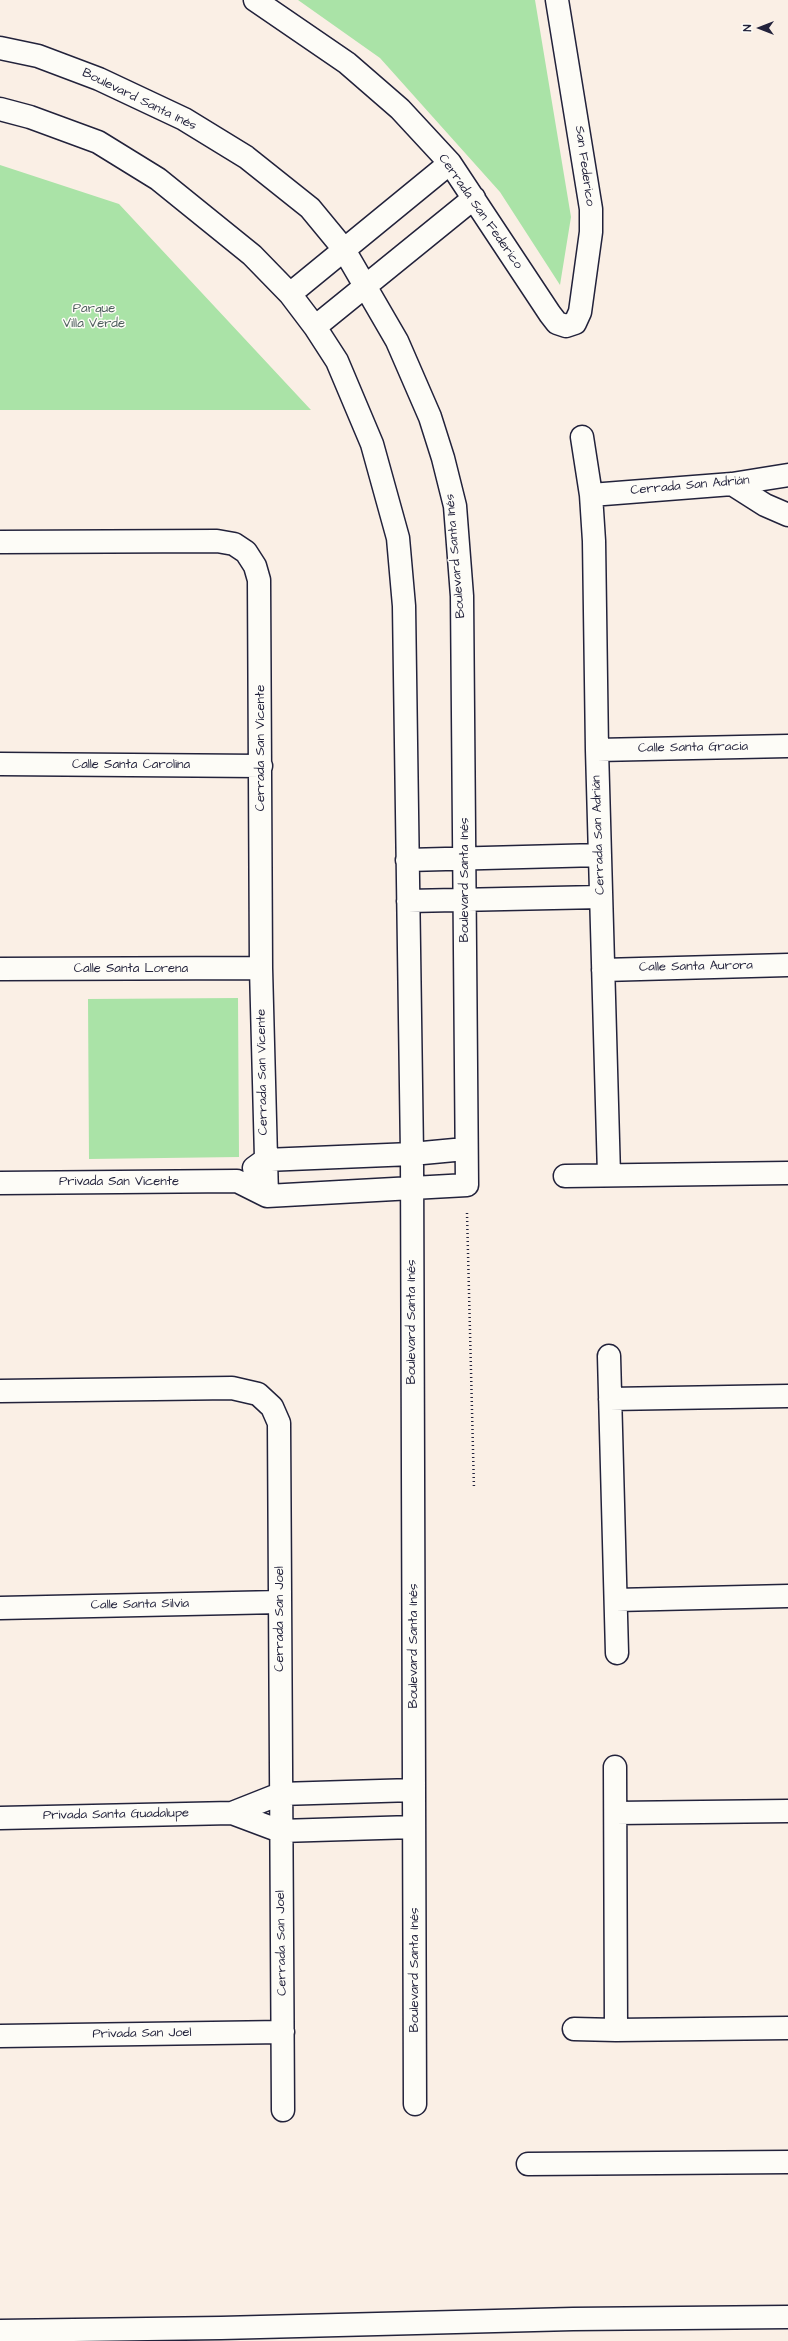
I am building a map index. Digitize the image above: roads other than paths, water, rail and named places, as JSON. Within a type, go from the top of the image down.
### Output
[{"type":"street","name":"Cerrada San Federico","points":[[254,0],[347,63],[400,109],[450,163],[557,324],[566,326]]},
{"type":"street","name":"San Federico","points":[[557,0],[591,209],[591,232],[580,312],[575,323],[566,326]]},
{"type":"street","name":"Boulevard Santa Inés","points":[[0,48],[38,56],[100,79],[184,119],[246,157],[310,208],[343,248],[397,341],[430,417],[443,458],[454,506],[462,596],[466,858],[467,1185],[412,1188]]},
{"type":"street","name":"Boulevard Santa Inés","points":[[0,109],[30,117],[98,142],[158,179],[252,255],[290,294],[315,326],[337,362],[372,444],[398,538],[404,606],[412,1154],[415,2104]]},
{"type":"street","points":[[290,294],[343,248],[450,163]]},
{"type":"street","points":[[315,326],[364,285],[474,198]]},
{"type":"street","name":"Cerrada San Adrián","points":[[582,437],[591,495],[594,541],[597,750],[609,1175]]},
{"type":"street","name":"Cerrada San Adrián","points":[[591,495],[732,484],[788,475]]},
{"type":"street","points":[[732,484],[764,505],[788,515]]},
{"type":"street","name":"Cerrada San Vicente","points":[[0,542],[217,541],[234,544],[246,552],[255,566],[259,580],[261,968],[267,1196]]},
{"type":"street","name":"Calle Santa Gracia","points":[[597,750],[788,746]]},
{"type":"street","name":"Calle Santa Carolina","points":[[0,764],[261,766]]},
{"type":"street","points":[[407,860],[600,856]]},
{"type":"street","points":[[408,901],[601,896]]},
{"type":"street","name":"Calle Santa Aurora","points":[[604,970],[788,965]]},
{"type":"street","name":"Calle Santa Lorena","points":[[0,969],[261,968]]},
{"type":"street","points":[[238,1181],[265,1160],[412,1154],[466,1149]]},
{"type":"street","points":[[565,1176],[788,1173]]},
{"type":"street","name":"Privada San Vicente","points":[[0,1183],[238,1181],[267,1196]]},
{"type":"street","points":[[267,1196],[412,1188]]},
{"type":"street","points":[[609,1356],[617,1652]]},
{"type":"street","name":"Cerrada San Joel","points":[[0,1391],[232,1388],[258,1394],[272,1407],[279,1423],[280,1831],[283,2110]]},
{"type":"street","points":[[610,1399],[788,1396]]},
{"type":"street","points":[[616,1600],[788,1596]]},
{"type":"street","name":"Calle Santa Silvia","points":[[0,1608],[280,1602]]},
{"type":"street","points":[[615,1767],[616,2030]]},
{"type":"street","name":"Privada Santa Guadalupe","points":[[0,1818],[232,1813],[280,1794],[414,1790]]},
{"type":"street","points":[[616,1813],[788,1811]]},
{"type":"street","name":"Privada Santa Guadalupe","points":[[232,1813],[280,1831],[414,1827]]},
{"type":"street","points":[[574,2029],[788,2028]]},
{"type":"street","name":"Privada San Joel","points":[[0,2036],[283,2032]]},
{"type":"street","points":[[528,2164],[788,2162]]},
{"type":"street","points":[[0,2331],[221,2328],[573,2319],[788,2317]]},
{"type":"park label","name":"Parque Villa Verde","points":[[94,316]]}]
